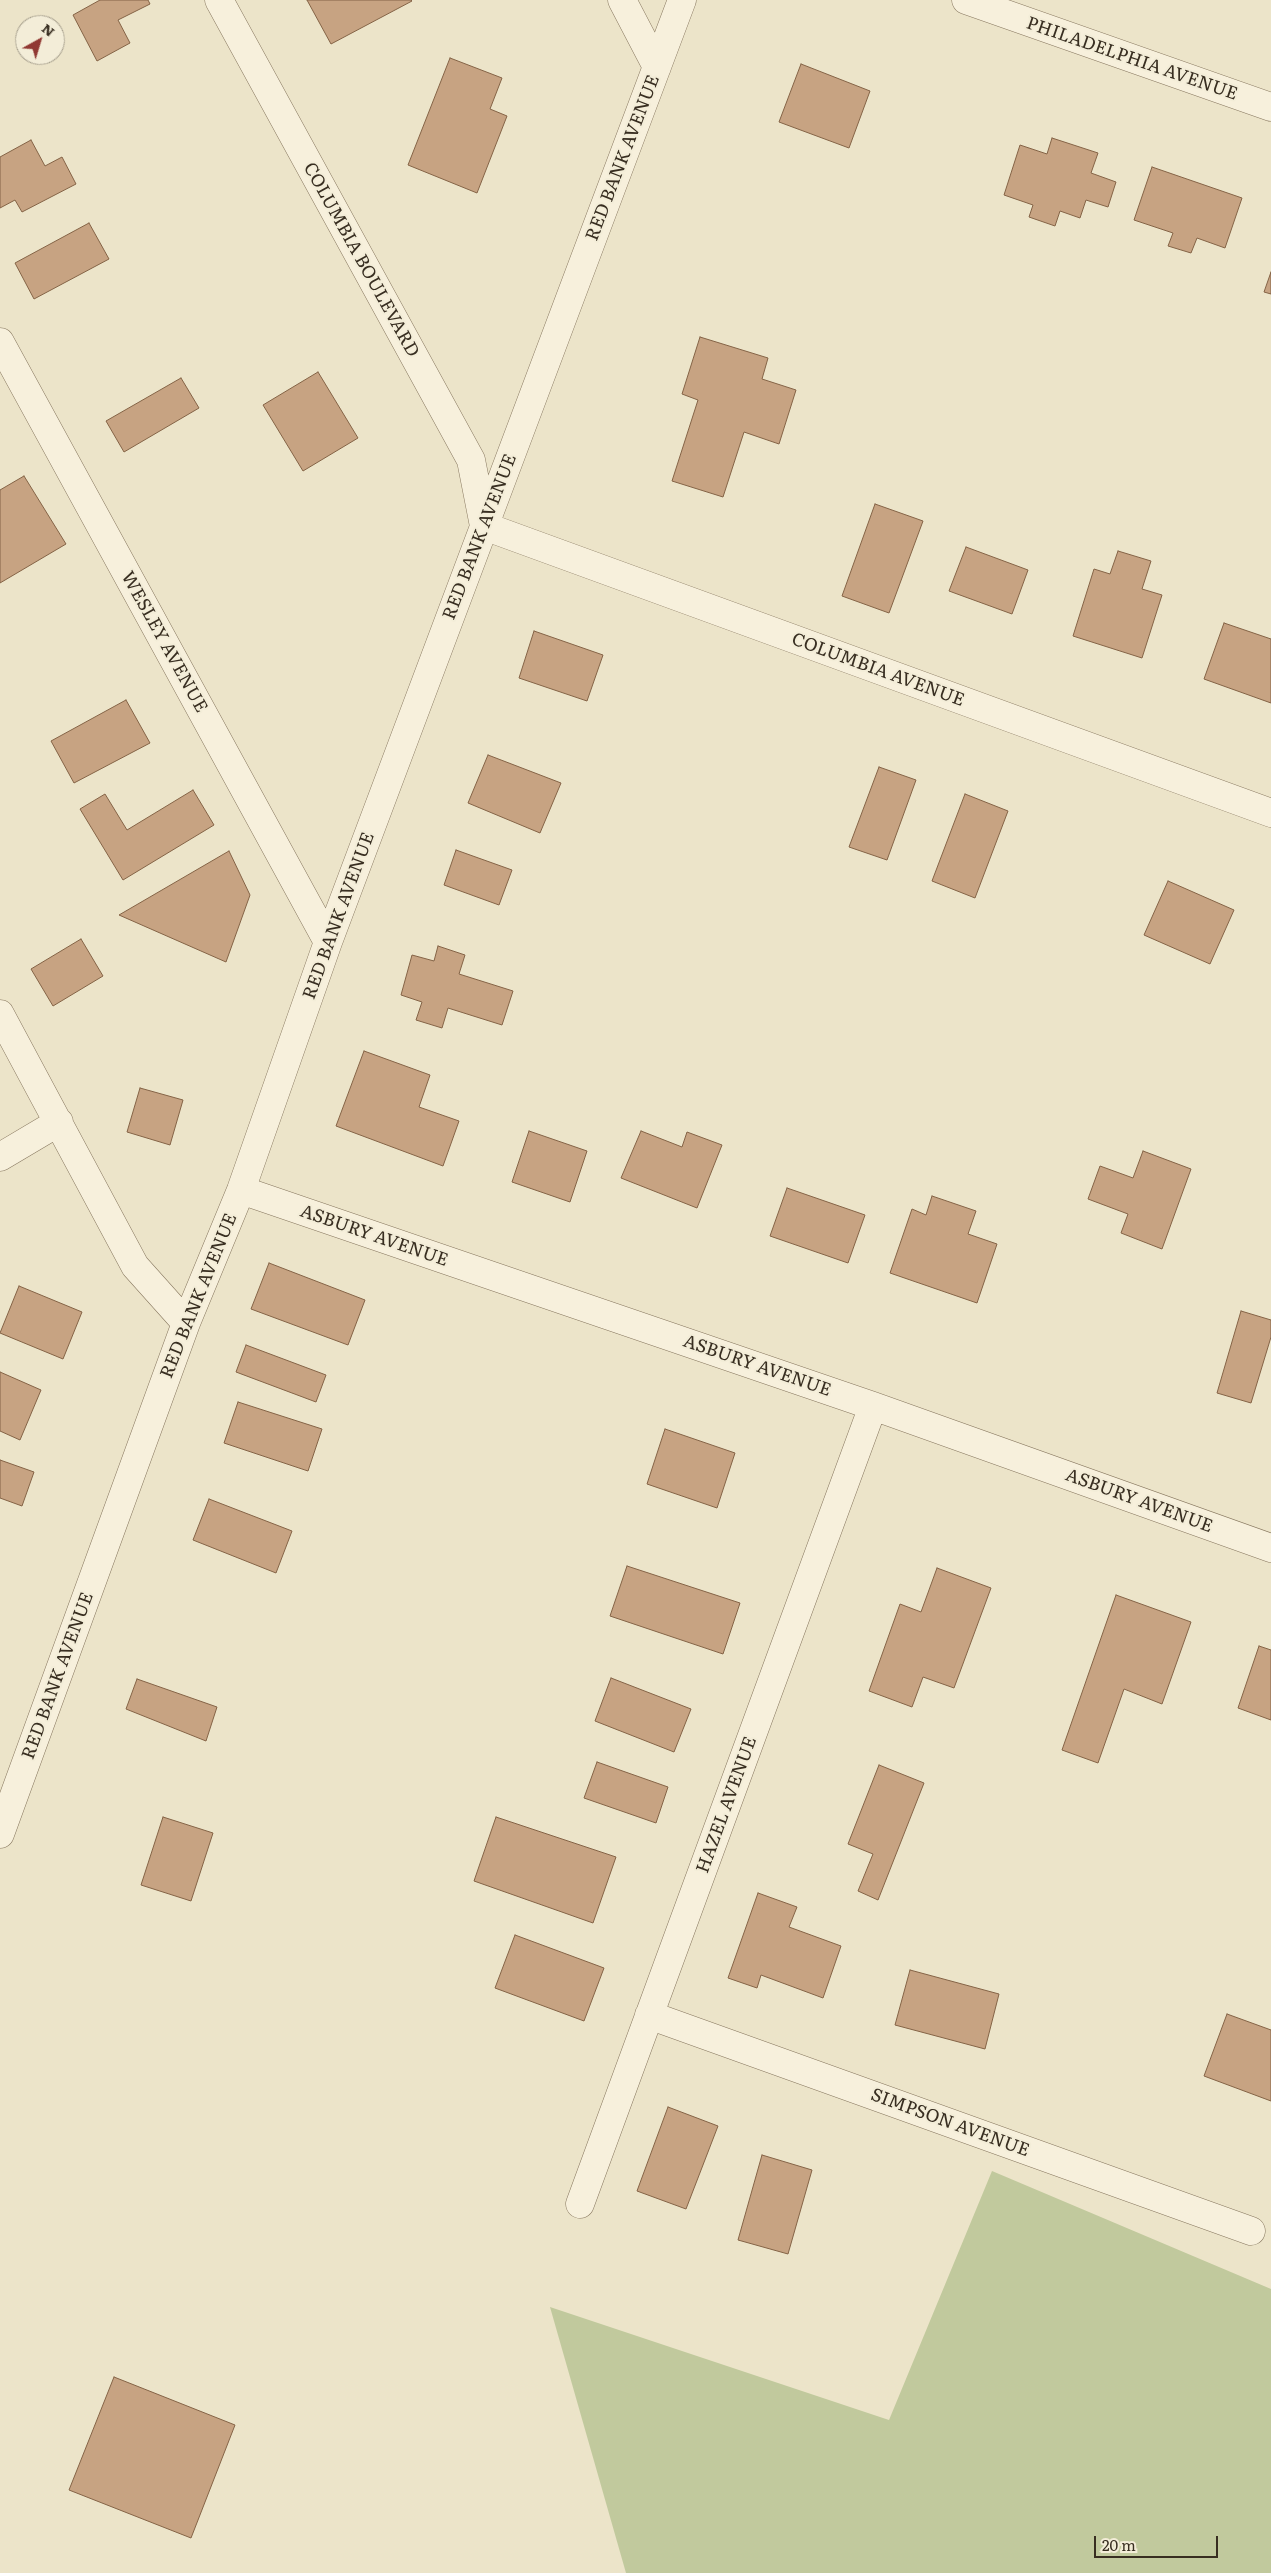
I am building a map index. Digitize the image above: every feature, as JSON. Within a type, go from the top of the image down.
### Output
[{"type":"street","name":"COLUMBIA BOULEVARD","points":[[219,0],[471,460],[484,526]]},
{"type":"street","points":[[622,0],[657,68]]},
{"type":"street","name":"RED BANK AVENUE","points":[[0,1834],[186,1323],[241,1190],[328,942],[682,0]]},
{"type":"street","name":"PHILADELPHIA AVENUE","points":[[966,0],[1271,107]]},
{"type":"street","name":"WESLEY AVENUE","points":[[0,342],[328,942]]},
{"type":"street","name":"COLUMBIA AVENUE","points":[[484,526],[1271,813]]},
{"type":"street","points":[[0,1014],[134,1266],[186,1323]]},
{"type":"street","points":[[0,1157],[59,1122]]},
{"type":"street","name":"ASBURY AVENUE","points":[[241,1190],[873,1406],[1271,1548]]},
{"type":"street","name":"HAZEL AVENUE","points":[[580,2204],[873,1406]]},
{"type":"street","name":"SIMPSON AVENUE","points":[[649,2015],[1251,2231]]},
{"type":"green space","points":[[992,2171],[1271,2289],[1271,2573],[626,2573],[550,2307],[889,2420]]},
{"type":"building","points":[[100,0],[148,0],[150,4],[118,20],[130,43],[97,61],[73,15]]},
{"type":"building","points":[[307,0],[411,0],[412,1],[331,44]]},
{"type":"building","points":[[450,58],[502,78],[490,109],[507,116],[477,193],[408,165]]},
{"type":"building","points":[[801,64],[870,91],[849,148],[779,122]]},
{"type":"building","points":[[1052,138],[1098,153],[1091,173],[1116,182],[1108,207],[1086,200],[1080,218],[1060,211],[1055,226],[1029,217],[1033,205],[1004,195],[1020,145],[1047,154]]},
{"type":"building","points":[[31,140],[45,166],[62,157],[76,184],[22,212],[15,200],[0,208],[0,157]]},
{"type":"building","points":[[1152,167],[1242,198],[1225,248],[1197,238],[1191,253],[1168,246],[1173,233],[1134,220]]},
{"type":"building","points":[[89,223],[109,259],[34,299],[15,263]]},
{"type":"building","points":[[1271,272],[1271,294],[1264,292]]},
{"type":"building","points":[[700,337],[768,358],[762,379],[796,390],[779,444],[744,432],[723,497],[672,481],[698,400],[682,394]]},
{"type":"building","points":[[318,372],[358,438],[303,471],[263,405]]},
{"type":"building","points":[[181,378],[199,408],[124,452],[106,421]]},
{"type":"building","points":[[24,476],[66,544],[0,583],[0,490]]},
{"type":"building","points":[[875,504],[923,521],[889,613],[842,596]]},
{"type":"building","points":[[966,547],[1028,570],[1012,614],[949,591]]},
{"type":"building","points":[[1118,551],[1151,561],[1142,589],[1162,595],[1142,658],[1073,636],[1094,569],[1110,574]]},
{"type":"building","points":[[1224,623],[1271,639],[1271,703],[1204,679]]},
{"type":"building","points":[[534,631],[603,655],[587,701],[519,678]]},
{"type":"building","points":[[126,700],[150,743],[74,783],[51,741]]},
{"type":"building","points":[[488,755],[561,783],[540,833],[468,803]]},
{"type":"building","points":[[879,767],[916,780],[887,860],[849,847]]},
{"type":"building","points":[[193,790],[214,825],[123,880],[80,809],[105,794],[127,830]]},
{"type":"building","points":[[965,794],[1008,811],[975,898],[932,881]]},
{"type":"building","points":[[456,850],[512,870],[499,905],[444,885]]},
{"type":"building","points":[[229,851],[250,895],[226,962],[119,915]]},
{"type":"building","points":[[1168,881],[1234,910],[1210,964],[1144,935]]},
{"type":"building","points":[[81,939],[103,976],[53,1006],[31,969]]},
{"type":"building","points":[[438,946],[465,955],[459,974],[513,991],[502,1025],[448,1008],[442,1028],[416,1020],[422,1002],[401,995],[412,955],[434,961]]},
{"type":"building","points":[[364,1051],[430,1075],[419,1107],[459,1121],[443,1166],[336,1126]]},
{"type":"building","points":[[140,1088],[183,1100],[170,1145],[127,1132]]},
{"type":"building","points":[[529,1131],[587,1151],[570,1202],[512,1182]]},
{"type":"building","points":[[641,1131],[682,1147],[687,1132],[722,1145],[697,1208],[621,1178]]},
{"type":"building","points":[[1143,1151],[1191,1169],[1162,1249],[1121,1233],[1128,1214],[1088,1199],[1100,1166],[1133,1178]]},
{"type":"building","points":[[787,1188],[865,1215],[848,1263],[770,1236]]},
{"type":"building","points":[[932,1196],[976,1211],[968,1234],[997,1244],[977,1303],[890,1273],[912,1209],[926,1215]]},
{"type":"building","points":[[269,1263],[365,1300],[348,1345],[251,1309]]},
{"type":"building","points":[[19,1286],[82,1312],[63,1359],[0,1333]]},
{"type":"building","points":[[1241,1311],[1271,1320],[1271,1337],[1251,1403],[1217,1393]]},
{"type":"building","points":[[246,1345],[326,1375],[316,1402],[236,1372]]},
{"type":"building","points":[[0,1372],[41,1390],[20,1440],[0,1431]]},
{"type":"building","points":[[238,1402],[322,1429],[308,1471],[224,1443]]},
{"type":"building","points":[[665,1429],[735,1453],[717,1508],[647,1484]]},
{"type":"building","points":[[0,1460],[34,1472],[22,1506],[0,1498]]},
{"type":"building","points":[[209,1499],[292,1531],[276,1573],[193,1540]]},
{"type":"building","points":[[627,1566],[740,1603],[723,1654],[610,1616]]},
{"type":"building","points":[[937,1568],[991,1588],[954,1688],[923,1677],[912,1707],[869,1691],[900,1604],[921,1612]]},
{"type":"building","points":[[1116,1595],[1191,1622],[1162,1704],[1124,1689],[1098,1763],[1062,1750]]},
{"type":"building","points":[[1259,1646],[1271,1650],[1271,1720],[1238,1708]]},
{"type":"building","points":[[611,1678],[691,1709],[674,1752],[595,1721]]},
{"type":"building","points":[[137,1679],[217,1707],[206,1741],[126,1709]]},
{"type":"building","points":[[597,1762],[668,1787],[656,1823],[584,1798]]},
{"type":"building","points":[[879,1765],[924,1783],[878,1900],[858,1891],[873,1854],[848,1844]]},
{"type":"building","points":[[163,1817],[213,1833],[191,1901],[141,1885]]},
{"type":"building","points":[[496,1817],[616,1857],[593,1923],[474,1881]]},
{"type":"building","points":[[758,1893],[797,1907],[789,1927],[841,1946],[823,1998],[761,1975],[757,1988],[728,1978]]},
{"type":"building","points":[[515,1935],[604,1968],[584,2021],[495,1988]]},
{"type":"building","points":[[910,1970],[999,1994],[985,2049],[895,2025]]},
{"type":"building","points":[[1227,2014],[1271,2030],[1271,2101],[1204,2076]]},
{"type":"building","points":[[668,2107],[718,2126],[686,2209],[637,2191]]},
{"type":"building","points":[[762,2155],[812,2170],[788,2254],[738,2240]]},
{"type":"building","points":[[114,2377],[235,2425],[191,2538],[69,2490]]}]
